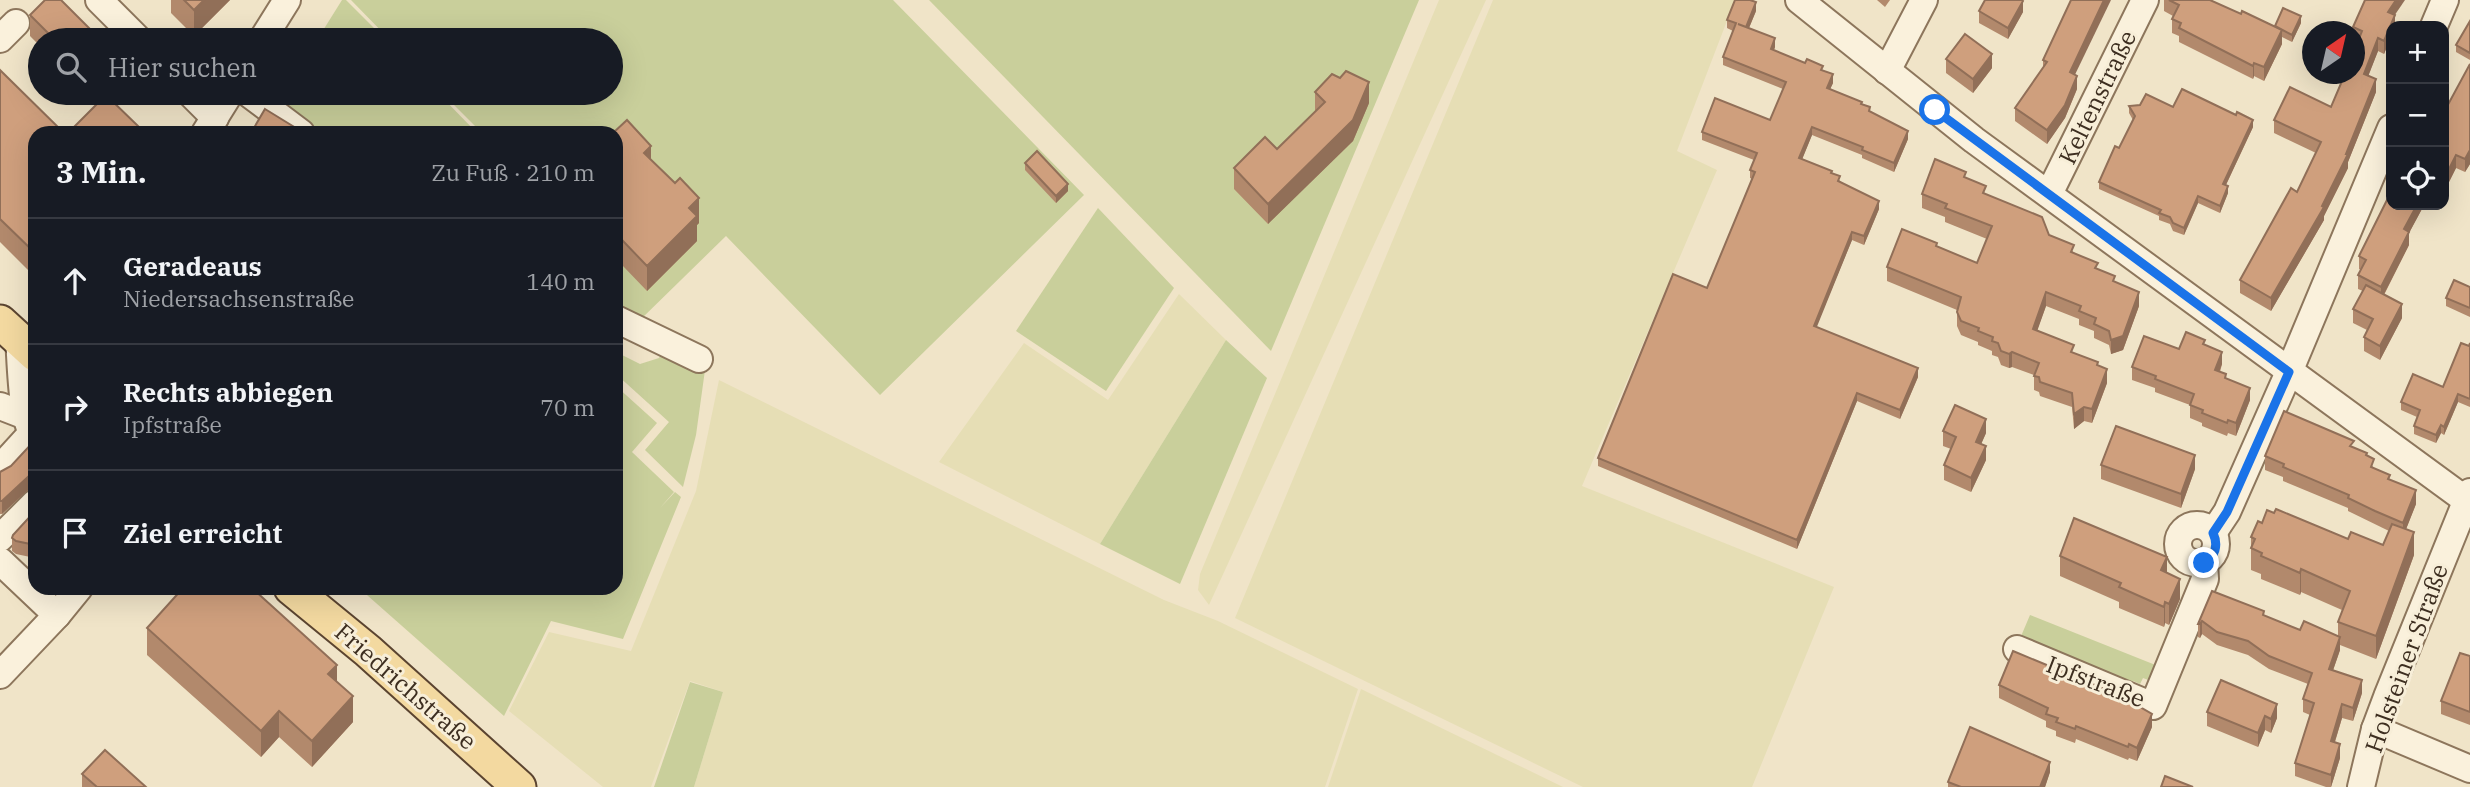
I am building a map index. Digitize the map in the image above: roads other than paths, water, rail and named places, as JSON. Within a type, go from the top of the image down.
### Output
[{"type":"main road","name":"Friedrichstraße","points":[[300,595],[368,651],[519,787]]},
{"type":"street","points":[[99,0],[127,28]]},
{"type":"street","points":[[270,28],[287,0]]},
{"type":"street","points":[[1800,0],[1964,133],[2289,372],[2469,499]]},
{"type":"street","points":[[1887,71],[1924,0]]},
{"type":"street","name":"Keltenstraße","points":[[2049,194],[2145,0]]},
{"type":"street","points":[[2436,21],[2445,0]]},
{"type":"street","points":[[198,105],[210,125],[222,105]]},
{"type":"street","points":[[264,105],[292,126]]},
{"type":"street","name":"Ipfstraße","points":[[2017,649],[2152,706],[2205,579],[2204,563],[2215,552],[2213,533],[2227,512],[2289,372],[2386,140]]},
{"type":"street","points":[[623,322],[699,359]]},
{"type":"street","points":[[18,338],[28,408]]},
{"type":"street","points":[[0,406],[28,427]]},
{"type":"street","points":[[0,468],[28,433]]},
{"type":"street","name":"Holsteiner Straße","points":[[2361,787],[2375,729],[2415,624],[2469,499]]},
{"type":"street","points":[[28,512],[3,544],[28,577]]},
{"type":"street","points":[[42,595],[57,615]]},
{"type":"street","points":[[0,675],[73,595]]},
{"type":"street","points":[[2375,729],[2470,769]]}]
